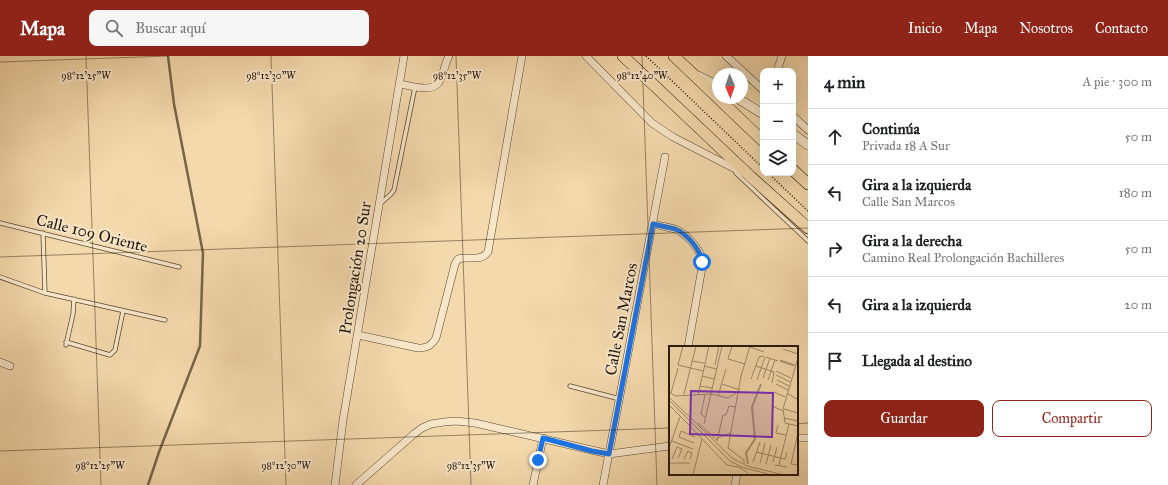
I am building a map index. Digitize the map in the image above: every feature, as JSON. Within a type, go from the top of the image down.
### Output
[{"type":"highway","points":[[623,56],[751,177],[808,228]]},
{"type":"highway","points":[[674,56],[712,92]]},
{"type":"highway","points":[[724,104],[762,140]]},
{"type":"highway","points":[[796,173],[808,184]]},
{"type":"street","name":"Prolongación 20 Sur","points":[[335,485],[344,420],[404,56]]},
{"type":"street","points":[[400,84],[432,88],[436,86],[449,56]]},
{"type":"street","points":[[358,335],[418,348],[426,348],[430,346],[436,338],[455,264],[458,260],[463,258],[482,258],[488,252],[522,56]]},
{"type":"street","points":[[586,56],[652,123],[673,137],[751,177]]},
{"type":"street","points":[[726,56],[760,87]]},
{"type":"street","points":[[778,68],[782,56]]},
{"type":"street","points":[[690,71],[712,83]]},
{"type":"street","points":[[747,104],[760,112]]},
{"type":"street","points":[[796,119],[808,130]]},
{"type":"street","points":[[796,136],[808,145]]},
{"type":"street","name":"Calle San Marcos","points":[[603,485],[666,157]]},
{"type":"street","points":[[653,224],[680,232],[696,247],[702,257],[688,346]]},
{"type":"street","points":[[0,362],[10,366]]},
{"type":"street","points":[[356,485],[414,434],[432,424],[444,422],[464,422],[543,438],[609,454],[669,446]]},
{"type":"street","points":[[533,485],[543,438]]},
{"type":"street","points":[[735,485],[737,475]]},
{"type":"lane","points":[[380,204],[394,190],[416,86]]},
{"type":"lane","points":[[730,166],[808,241]]},
{"type":"lane","name":"Calle 109 Oriente","points":[[0,223],[179,266]]},
{"type":"lane","points":[[43,233],[45,293]]},
{"type":"lane","points":[[0,277],[45,293],[165,320]]},
{"type":"lane","points":[[74,299],[73,314],[66,344],[110,355],[115,350],[123,311]]},
{"type":"lane","points":[[570,386],[620,399]]},
{"type":"path","points":[[646,56],[760,165]]},
{"type":"path","points":[[771,176],[808,211]]},
{"type":"waterway","points":[[148,485],[159,452],[200,346],[203,253],[174,104],[168,56]]},
{"type":"route","points":[[538,460],[543,438],[609,454],[653,224],[680,232],[696,247],[702,257],[702,262]]}]
